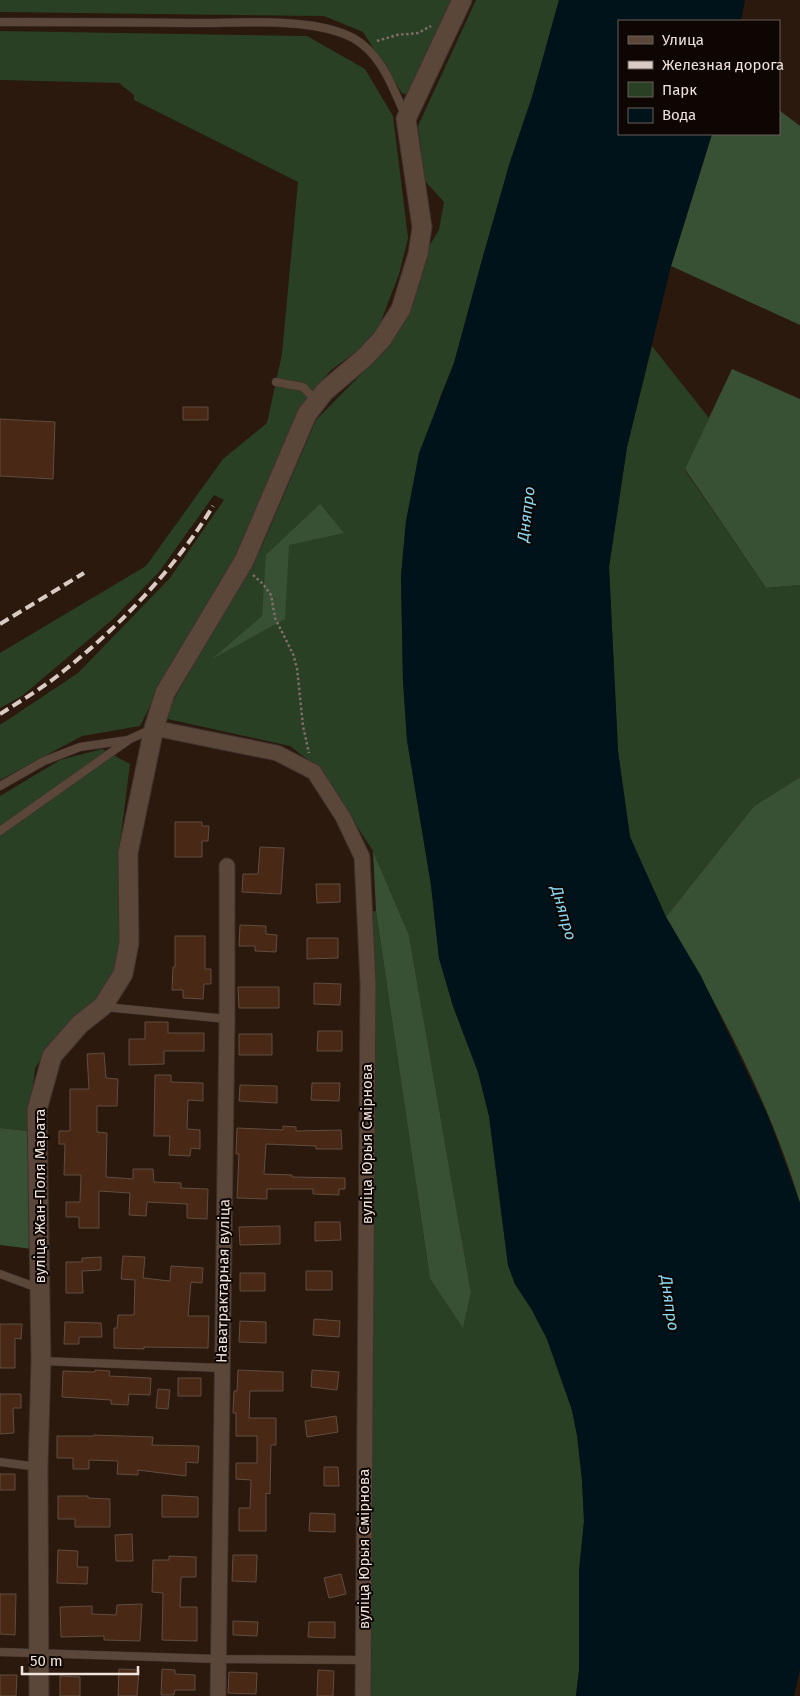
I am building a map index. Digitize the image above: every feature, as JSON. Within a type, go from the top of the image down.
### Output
[{"type":"street","points":[[406,119],[462,0]]},
{"type":"street","name":"вуліца Жан-Поля Марата","points":[[39,1696],[38,1467],[41,1289],[37,1110],[52,1056],[80,1024],[103,1006],[123,974],[128,943],[128,853],[154,728],[165,693],[244,561],[307,414],[325,391],[364,358],[382,339],[401,309],[418,254],[422,227],[406,119]]},
{"type":"street","points":[[154,728],[277,753],[314,772]]},
{"type":"street","name":"вуліца Юрыя Смірнова","points":[[314,772],[343,817],[362,857],[365,896],[368,992],[363,1696]]},
{"type":"street","name":"Наватрактарная вуліца","points":[[218,1696],[227,1019],[227,866]]},
{"type":"lane","points":[[0,22],[317,25],[353,38],[368,49],[387,76],[406,119]]},
{"type":"lane","points":[[276,382],[303,387],[317,402]]},
{"type":"lane","points":[[0,831],[130,739],[154,728]]},
{"type":"lane","points":[[0,786],[44,762],[80,747],[130,739]]},
{"type":"lane","points":[[103,1006],[227,1019]]},
{"type":"lane","points":[[0,1274],[41,1289]]},
{"type":"lane","points":[[41,1362],[222,1368]]},
{"type":"lane","points":[[0,1462],[38,1467]]},
{"type":"lane","points":[[0,1652],[218,1659],[363,1660]]},
{"type":"path","points":[[353,38],[377,41],[397,35],[418,33],[432,26]]},
{"type":"path","points":[[244,561],[247,562],[250,571],[263,584],[270,595],[275,618],[293,654],[299,682],[303,726],[314,772]]},
{"type":"green space","points":[[0,0],[455,0],[409,95],[402,93],[363,32],[324,16],[0,12]]},
{"type":"green space","points":[[476,0],[559,0],[532,97],[510,162],[454,363],[440,397],[406,521],[401,576],[403,681],[407,740],[431,885],[439,958],[453,1006],[478,1072],[489,1116],[508,1265],[515,1284],[532,1310],[547,1339],[572,1410],[577,1435],[584,1521],[579,1571],[579,1670],[576,1696],[367,1696],[364,912],[376,911],[430,1279],[463,1327],[471,1293],[409,935],[373,851],[320,769],[290,746],[163,718],[261,548],[316,420],[378,357],[409,313],[428,248],[439,230],[444,202],[425,181],[418,126]]},
{"type":"green space","points":[[0,31],[307,36],[365,69],[393,116],[408,238],[399,274],[375,337],[330,371],[305,402],[245,541],[164,678],[140,726],[82,736],[0,780],[0,725],[78,673],[170,578],[224,500],[214,495],[159,572],[113,619],[22,696],[0,708],[0,653],[146,566],[223,459],[267,423],[282,354],[298,182],[134,100],[134,95],[119,83],[0,80]]},
{"type":"green space","points":[[780,111],[800,126],[800,325],[671,266],[712,135],[780,135]]},
{"type":"green space","points":[[652,346],[709,418],[685,470],[766,588],[800,585],[800,777],[754,806],[666,917],[630,837],[618,751],[609,567],[627,447]]},
{"type":"green space","points":[[732,369],[800,399],[800,585],[766,588],[685,469]]},
{"type":"green space","points":[[320,504],[344,533],[289,545],[285,619],[212,659],[262,616],[266,555]]},
{"type":"green space","points":[[102,749],[130,764],[118,858],[121,949],[109,986],[60,1032],[35,1068],[28,1131],[0,1128],[0,796],[60,760]]},
{"type":"green space","points":[[800,777],[800,1203],[774,1129],[742,1056],[705,985],[666,917],[754,806]]},
{"type":"green space","points":[[373,851],[409,935],[471,1293],[463,1328],[430,1279],[376,911]]},
{"type":"green space","points":[[0,1128],[28,1131],[32,1249],[0,1245]]},
{"type":"water","name":"Дняпро","points":[[559,0],[745,0],[741,20],[618,20],[618,135],[712,135],[671,266],[627,447],[609,567],[618,751],[630,837],[666,917],[701,976],[767,1114],[800,1203],[800,1669],[794,1696],[576,1696],[579,1670],[579,1571],[584,1521],[577,1435],[572,1410],[547,1339],[532,1310],[515,1284],[508,1265],[489,1116],[478,1072],[453,1006],[439,958],[431,885],[407,740],[403,681],[401,576],[406,521],[419,453],[454,363],[510,162],[532,97]]},
{"type":"building","points":[[183,407],[208,407],[208,420],[183,420]]},
{"type":"building","points":[[0,419],[55,422],[53,479],[0,476]]},
{"type":"building","points":[[175,822],[202,822],[202,826],[209,826],[208,841],[202,841],[202,857],[175,857]]},
{"type":"building","points":[[260,847],[284,848],[281,894],[242,892],[243,874],[258,874]]},
{"type":"building","points":[[316,884],[340,884],[340,902],[317,903]]},
{"type":"building","points":[[240,925],[266,926],[266,934],[277,935],[276,952],[255,951],[255,946],[239,946]]},
{"type":"building","points":[[175,936],[205,936],[205,969],[211,969],[211,984],[204,984],[203,999],[183,998],[183,990],[172,990],[173,967],[175,967]]},
{"type":"building","points":[[307,938],[338,938],[338,958],[307,959]]},
{"type":"building","points":[[314,983],[341,984],[340,1005],[314,1004]]},
{"type":"building","points":[[238,987],[279,987],[279,1008],[239,1008]]},
{"type":"building","points":[[145,1022],[168,1022],[168,1033],[204,1033],[204,1051],[164,1051],[164,1064],[129,1065],[129,1039],[145,1039]]},
{"type":"building","points":[[318,1031],[342,1031],[342,1051],[317,1051]]},
{"type":"building","points":[[239,1034],[272,1034],[272,1055],[239,1055]]},
{"type":"building","points":[[104,1053],[106,1078],[118,1079],[117,1106],[97,1106],[97,1132],[107,1133],[106,1177],[133,1179],[133,1169],[153,1169],[154,1182],[181,1183],[181,1188],[208,1189],[207,1219],[187,1218],[187,1204],[147,1202],[146,1216],[129,1215],[130,1193],[99,1191],[99,1228],[79,1228],[79,1217],[66,1217],[66,1202],[80,1202],[81,1175],[64,1175],[65,1144],[59,1144],[59,1131],[70,1131],[70,1089],[89,1089],[87,1054]]},
{"type":"building","points":[[155,1075],[171,1075],[171,1082],[203,1083],[203,1101],[188,1100],[187,1129],[200,1130],[200,1149],[191,1148],[190,1156],[169,1155],[170,1136],[154,1136]]},
{"type":"building","points":[[312,1083],[340,1083],[339,1101],[311,1100]]},
{"type":"building","points":[[240,1085],[277,1086],[277,1103],[239,1101]]},
{"type":"building","points":[[283,1126],[296,1127],[296,1131],[341,1130],[342,1149],[316,1149],[316,1146],[266,1144],[264,1174],[292,1175],[292,1177],[345,1178],[345,1189],[339,1189],[339,1195],[313,1194],[313,1189],[267,1189],[267,1199],[237,1198],[239,1154],[236,1154],[237,1128],[283,1130]]},
{"type":"building","points":[[315,1222],[340,1222],[341,1240],[315,1241]]},
{"type":"building","points":[[280,1226],[280,1244],[240,1245],[239,1227]]},
{"type":"building","points":[[123,1256],[145,1257],[143,1278],[170,1281],[171,1266],[203,1268],[202,1283],[191,1282],[188,1316],[209,1316],[208,1348],[114,1348],[114,1328],[117,1328],[118,1315],[134,1315],[135,1280],[121,1279]]},
{"type":"building","points":[[101,1257],[101,1270],[82,1271],[83,1293],[66,1293],[66,1262],[82,1262],[82,1258]]},
{"type":"building","points":[[306,1271],[332,1271],[332,1290],[306,1290]]},
{"type":"building","points":[[240,1273],[265,1273],[265,1291],[240,1291]]},
{"type":"building","points":[[314,1319],[340,1321],[339,1337],[313,1335]]},
{"type":"building","points":[[240,1321],[266,1322],[266,1343],[239,1342]]},
{"type":"building","points":[[65,1322],[101,1323],[102,1337],[79,1337],[79,1344],[64,1344]]},
{"type":"building","points":[[0,1324],[22,1324],[21,1339],[15,1338],[15,1368],[0,1368]]},
{"type":"building","points":[[95,1370],[110,1371],[109,1376],[151,1378],[150,1395],[129,1394],[128,1405],[111,1404],[111,1400],[62,1397],[63,1371],[95,1372]]},
{"type":"building","points":[[238,1370],[283,1372],[283,1391],[250,1391],[249,1418],[276,1418],[276,1445],[271,1445],[270,1494],[266,1493],[266,1531],[239,1531],[239,1508],[250,1508],[251,1480],[236,1479],[236,1463],[257,1463],[257,1436],[236,1436],[236,1413],[233,1413],[234,1391],[237,1391]]},
{"type":"building","points":[[312,1370],[339,1372],[337,1390],[311,1387]]},
{"type":"building","points":[[178,1378],[201,1378],[201,1396],[178,1396]]},
{"type":"building","points":[[158,1389],[170,1390],[168,1409],[156,1408]]},
{"type":"building","points":[[0,1394],[21,1394],[21,1408],[13,1408],[14,1433],[0,1434]]},
{"type":"building","points":[[336,1416],[338,1432],[307,1437],[305,1421]]},
{"type":"building","points":[[57,1436],[153,1437],[152,1445],[199,1446],[198,1463],[186,1462],[186,1476],[138,1470],[138,1475],[117,1474],[118,1461],[89,1460],[89,1469],[73,1469],[73,1458],[57,1458]]},
{"type":"building","points":[[324,1467],[338,1467],[339,1486],[324,1486]]},
{"type":"building","points":[[0,1474],[15,1474],[15,1490],[0,1490]]},
{"type":"building","points":[[162,1495],[198,1497],[198,1517],[162,1517]]},
{"type":"building","points":[[58,1496],[88,1496],[88,1498],[110,1499],[110,1527],[75,1527],[75,1519],[58,1519]]},
{"type":"building","points":[[310,1513],[335,1514],[335,1532],[309,1531]]},
{"type":"building","points":[[132,1534],[133,1561],[116,1561],[115,1535]]},
{"type":"building","points":[[58,1550],[78,1551],[77,1567],[88,1567],[87,1584],[57,1583]]},
{"type":"building","points":[[233,1555],[257,1555],[256,1582],[232,1581]]},
{"type":"building","points":[[169,1556],[196,1557],[196,1577],[181,1577],[180,1607],[197,1607],[197,1641],[162,1640],[163,1593],[152,1592],[153,1560],[169,1560]]},
{"type":"building","points":[[341,1574],[346,1594],[329,1598],[324,1578]]},
{"type":"building","points":[[0,1594],[16,1594],[15,1635],[0,1634]]},
{"type":"building","points":[[142,1604],[140,1641],[104,1640],[104,1636],[61,1637],[60,1607],[92,1606],[92,1614],[116,1615],[117,1605]]},
{"type":"building","points":[[233,1621],[258,1622],[257,1636],[233,1635]]},
{"type":"building","points":[[309,1622],[335,1622],[335,1638],[308,1637]]},
{"type":"building","points":[[119,1669],[139,1670],[137,1696],[118,1696]]},
{"type":"building","points":[[162,1669],[175,1670],[175,1674],[195,1675],[195,1690],[175,1690],[174,1695],[161,1695]]},
{"type":"building","points":[[318,1670],[334,1671],[333,1696],[317,1696]]},
{"type":"building","points":[[229,1672],[257,1673],[256,1694],[228,1693]]},
{"type":"building","points":[[0,1675],[17,1675],[16,1696],[0,1696]]},
{"type":"building","points":[[60,1676],[80,1677],[80,1696],[60,1696]]},
{"type":"railway","points":[[0,714],[34,693],[58,675],[87,652],[127,614],[147,594],[183,551],[213,506]]},
{"type":"railway","points":[[0,624],[84,573]]}]
